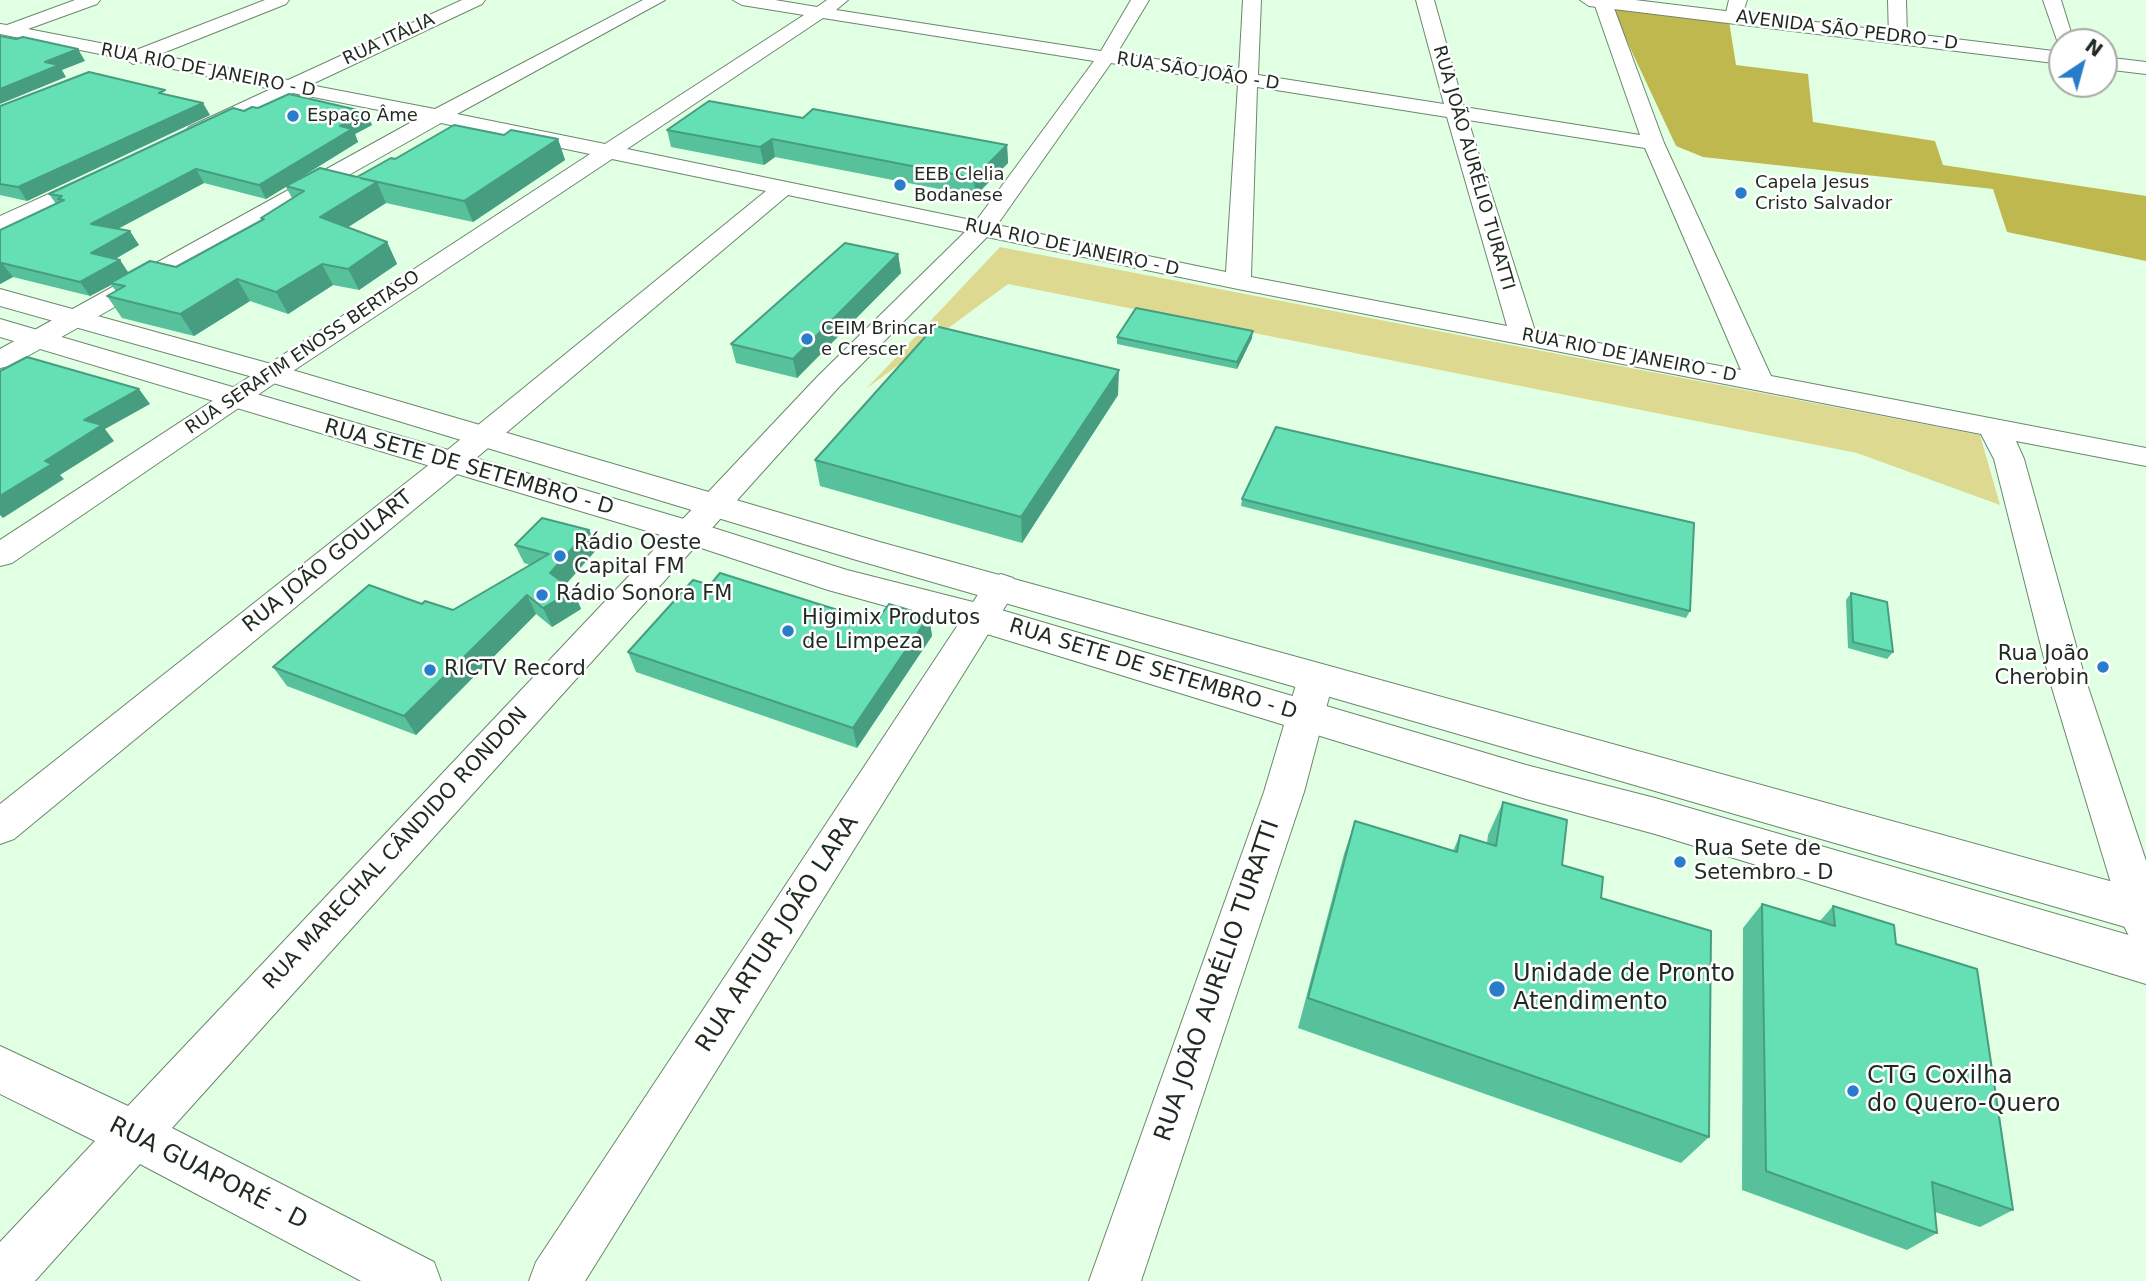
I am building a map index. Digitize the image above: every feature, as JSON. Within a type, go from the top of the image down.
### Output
[{"type":"street","points":[[3,31],[91,0]]},
{"type":"street","points":[[111,67],[279,0]]},
{"type":"street","name":"RUA ITÁLIA","points":[[176,141],[476,0]]},
{"type":"street","points":[[0,360],[438,116],[656,0]]},
{"type":"street","name":"RUA SÃO JOÃO - D","points":[[742,0],[1653,143]]},
{"type":"street","name":"RUA SERAFIM ENOSS BERTASO","points":[[0,555],[271,373],[839,0]]},
{"type":"street","name":"RUA MARECHAL CÂNDIDO RONDON","points":[[0,1280],[132,1133],[828,382],[981,230],[1106,57],[1140,0]]},
{"type":"street","points":[[1238,282],[1252,0]]},
{"type":"street","name":"RUA JOÃO AURÉLIO TURATTI","points":[[1425,0],[1523,336]]},
{"type":"street","points":[[1896,0],[1898,38]]},
{"type":"street","points":[[2052,0],[2061,28]]},
{"type":"street","points":[[1598,1],[1653,143],[1759,381]]},
{"type":"street","name":"AVENIDA SÃO PEDRO - D","points":[[1598,1],[1736,9],[1898,38],[2048,56]]},
{"type":"street","name":"RUA RIO DE JANEIRO - D","points":[[3,31],[438,116],[1238,282],[2146,457]]},
{"type":"street","points":[[2118,65],[2146,68]]},
{"type":"street","points":[[0,225],[113,171]]},
{"type":"street","name":"RUA JOÃO GOULART","points":[[0,827],[451,463],[783,188]]},
{"type":"street","name":"RUA SETE DE SETEMBRO - D","points":[[0,297],[485,435],[703,519],[841,581],[991,602]]},
{"type":"street","name":"RUA SETE DE SETEMBRO - D","points":[[0,328],[451,463],[703,519],[866,550],[991,602],[1310,697],[2146,962]]},
{"type":"street","points":[[1990,425],[2009,459],[2067,678],[2145,916]]},
{"type":"street","points":[[841,581],[866,550]]},
{"type":"street","name":"RUA ARTUR JOÃO LARA","points":[[555,1281],[991,602]]},
{"type":"street","name":"RUA JOÃO AURÉLIO TURATTI","points":[[1115,1281],[1284,792],[1310,697]]},
{"type":"street","name":"RUA SETE DE SETEMBRO - D","points":[[1310,697],[2145,916]]},
{"type":"street","name":"RUA GUAPORÉ - D","points":[[0,1069],[132,1133],[415,1281]]},
{"type":"shaded area","points":[[1611,7],[1729,21],[1736,65],[1808,74],[1813,122],[1935,141],[1943,165],[2146,196],[2146,261],[2007,232],[1993,189],[1703,157],[1676,146]]},
{"type":"shaded area","points":[[1000,247],[1980,435],[2000,505],[1857,453],[1008,284],[867,388]]},
{"type":"building","points":[[0,36],[16,39],[23,37],[78,49],[45,62],[59,65],[0,89]]},
{"type":"building","points":[[89,72],[165,90],[159,93],[203,103],[18,187],[0,184],[0,106]]},
{"type":"building","points":[[289,94],[366,112],[340,126],[352,129],[259,185],[196,169],[91,224],[130,231],[91,253],[120,260],[80,282],[0,264],[0,230],[64,200],[58,199],[62,196],[49,194],[233,108],[244,111],[252,107],[258,108]]},
{"type":"building","points":[[709,101],[803,118],[813,109],[1007,145],[974,178],[772,139],[760,147],[667,130]]},
{"type":"building","points":[[454,125],[504,135],[511,130],[558,139],[464,201],[360,178],[377,182],[320,217],[387,242],[348,269],[322,264],[276,292],[237,279],[180,314],[107,296],[125,286],[110,283],[150,261],[176,267],[264,219],[261,218],[304,191],[286,186],[320,168],[357,177]]},
{"type":"building","points":[[845,243],[898,254],[793,359],[731,344]]},
{"type":"building","points":[[1136,308],[1253,331],[1237,362],[1117,337]]},
{"type":"building","points":[[935,326],[1119,370],[1021,517],[815,460]]},
{"type":"building","points":[[27,357],[139,389],[84,420],[102,425],[45,461],[52,464],[0,496],[0,371]]},
{"type":"building","points":[[1276,427],[1694,523],[1690,611],[1242,499]]},
{"type":"building","points":[[542,518],[589,530],[550,573],[573,590],[543,608],[527,595],[404,716],[273,667],[369,585],[422,604],[425,601],[453,610],[549,554],[515,545]]},
{"type":"building","points":[[720,573],[876,622],[889,604],[929,616],[853,728],[628,652],[693,580],[710,585]]},
{"type":"building","points":[[1851,593],[1887,602],[1893,652],[1853,642]]},
{"type":"building","name":"Unidade de Pronto Atendimento","points":[[1503,802],[1567,820],[1562,865],[1603,877],[1601,898],[1711,931],[1709,1137],[1308,998],[1355,821],[1457,852],[1460,835],[1496,846]]},
{"type":"building","name":"CTG Coxilha do Quero-Quero","points":[[1762,904],[1835,926],[1833,906],[1894,925],[1896,944],[1977,969],[2013,1210],[1932,1182],[1937,1233],[1766,1171]]},
{"type":"place","name":"Espaço Âme","points":[[293,116]]},
{"type":"place","name":"EEB Clelia Bodanese","points":[[900,185]]},
{"type":"place","name":"Capela Jesus Cristo Salvador","points":[[1741,193]]},
{"type":"place","name":"CEIM Brincar e Crescer","points":[[807,339]]},
{"type":"place","name":"Rádio Oeste Capital FM","points":[[560,556]]},
{"type":"place","name":"Rádio Sonora FM","points":[[542,595]]},
{"type":"place","name":"Higimix Produtos de Limpeza","points":[[788,631]]},
{"type":"place","name":"Rua João Cherobin","points":[[2103,667]]},
{"type":"place","name":"RICTV Record","points":[[430,670]]},
{"type":"place","name":"Rua Sete de Setembro - D","points":[[1680,862]]},
{"type":"place","name":"Unidade de Pronto Atendimento","points":[[1497,989]]},
{"type":"place","name":"CTG Coxilha do Quero-Quero","points":[[1853,1091]]}]
